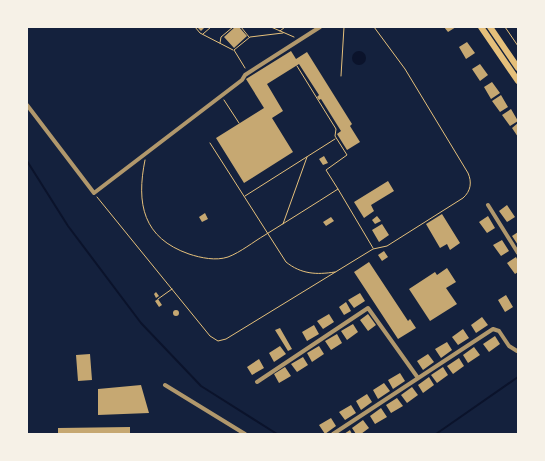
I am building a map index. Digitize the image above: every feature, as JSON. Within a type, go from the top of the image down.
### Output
[{"type":"highway","points":[[481,27],[518,81]]},
{"type":"highway","points":[[490,27],[518,68]]},
{"type":"street","points":[[27,105],[94,193],[221,96],[248,73],[320,27]]},
{"type":"street","points":[[488,205],[518,253]]},
{"type":"street","points":[[257,382],[368,308],[418,378]]},
{"type":"street","points":[[333,434],[493,329],[499,331],[509,346],[518,351]]},
{"type":"street","points":[[165,385],[245,434]]},
{"type":"path","points":[[195,27],[203,34],[234,50],[248,73]]},
{"type":"path","points":[[203,34],[211,27]]},
{"type":"path","points":[[220,43],[221,37],[232,27]]},
{"type":"path","points":[[241,27],[250,37]]},
{"type":"path","points":[[271,27],[300,40]]},
{"type":"path","points":[[280,31],[285,27]]},
{"type":"path","points":[[341,76],[344,27]]},
{"type":"path","points":[[94,193],[210,336],[215,340],[226,339],[373,249],[387,246],[463,198],[467,194],[471,184],[468,173],[404,69],[374,27]]},
{"type":"path","points":[[505,27],[518,46]]},
{"type":"path","points":[[234,50],[250,37],[283,32]]},
{"type":"path","points":[[297,66],[336,129],[335,136],[347,155],[326,170],[373,249]]},
{"type":"path","points":[[221,96],[239,123]]},
{"type":"path","points":[[245,196],[336,138]]},
{"type":"path","points":[[210,143],[286,262],[292,267],[311,274],[336,272]]},
{"type":"path","points":[[147,152],[141,187],[143,211],[150,225],[168,244],[195,256],[217,259],[228,257],[338,189]]},
{"type":"path","points":[[283,224],[307,157]]},
{"type":"path","points":[[158,299],[172,289]]},
{"type":"water","points":[[359,51],[364,53],[366,58],[364,63],[359,65],[354,63],[352,58],[354,53]]},
{"type":"building","points":[[197,27],[205,27],[201,31]]},
{"type":"building","points":[[235,27],[239,27],[247,36],[234,48],[224,37]]},
{"type":"building","points":[[444,27],[456,27],[448,32]]},
{"type":"building","points":[[467,42],[475,53],[466,59],[459,47]]},
{"type":"building","points":[[291,51],[296,59],[307,52],[352,124],[350,126],[360,142],[347,150],[337,134],[341,131],[321,99],[319,100],[317,97],[319,95],[299,64],[267,84],[283,111],[272,118],[293,152],[244,183],[216,138],[264,108],[246,79]]},
{"type":"building","points":[[480,64],[488,75],[480,81],[472,69]]},
{"type":"building","points":[[492,82],[500,93],[491,99],[484,87]]},
{"type":"building","points":[[501,95],[508,107],[500,112],[492,101]]},
{"type":"building","points":[[511,109],[518,121],[510,126],[502,115]]},
{"type":"building","points":[[518,123],[518,137],[512,128]]},
{"type":"building","points":[[324,156],[328,163],[323,165],[319,159]]},
{"type":"building","points":[[388,181],[394,191],[371,205],[374,211],[364,218],[354,202]]},
{"type":"building","points":[[507,205],[515,217],[507,222],[499,211]]},
{"type":"building","points":[[205,213],[208,219],[202,222],[199,217]]},
{"type":"building","points":[[442,214],[460,243],[450,250],[447,244],[440,248],[426,224]]},
{"type":"building","points":[[377,216],[381,221],[375,224],[372,220]]},
{"type":"building","points":[[488,216],[495,228],[487,233],[479,222]]},
{"type":"building","points":[[331,217],[334,221],[326,226],[323,222]]},
{"type":"building","points":[[382,224],[389,235],[379,242],[372,230]]},
{"type":"building","points":[[518,232],[518,245],[512,236]]},
{"type":"building","points":[[502,240],[509,251],[501,256],[493,245]]},
{"type":"building","points":[[384,251],[388,257],[382,261],[378,255]]},
{"type":"building","points":[[516,257],[518,261],[518,272],[515,274],[507,263]]},
{"type":"building","points":[[369,262],[408,321],[410,319],[416,328],[398,339],[354,272]]},
{"type":"building","points":[[447,268],[456,282],[446,288],[457,304],[430,321],[409,289],[435,272],[437,275]]},
{"type":"building","points":[[156,292],[159,296],[156,298],[154,294]]},
{"type":"building","points":[[360,293],[365,301],[354,308],[348,300]]},
{"type":"building","points":[[506,295],[513,307],[505,312],[498,300]]},
{"type":"building","points":[[158,299],[162,305],[159,307],[155,301]]},
{"type":"building","points":[[346,302],[351,311],[344,315],[339,307]]},
{"type":"building","points":[[176,310],[179,313],[176,316],[173,313]]},
{"type":"building","points":[[329,314],[334,322],[323,329],[317,321]]},
{"type":"building","points":[[368,314],[376,325],[368,331],[360,320]]},
{"type":"building","points":[[482,317],[488,325],[476,333],[471,325]]},
{"type":"building","points":[[353,324],[358,332],[347,340],[341,331]]},
{"type":"building","points":[[314,325],[319,334],[307,341],[302,332]]},
{"type":"building","points":[[280,328],[292,349],[288,351],[275,330]]},
{"type":"building","points":[[463,329],[469,338],[458,345],[452,337]]},
{"type":"building","points":[[337,334],[342,343],[331,350],[325,341]]},
{"type":"building","points":[[495,336],[500,344],[489,352],[483,344]]},
{"type":"building","points":[[447,342],[452,350],[441,358],[435,349]]},
{"type":"building","points":[[280,346],[286,354],[274,362],[269,353]]},
{"type":"building","points":[[319,346],[324,354],[312,362],[307,353]]},
{"type":"building","points":[[474,347],[480,355],[468,363],[463,355]]},
{"type":"building","points":[[90,354],[92,380],[78,381],[76,355]]},
{"type":"building","points":[[428,354],[434,362],[423,370],[417,361]]},
{"type":"building","points":[[303,357],[308,365],[297,372],[291,364]]},
{"type":"building","points":[[459,358],[464,366],[453,374],[447,366]]},
{"type":"building","points":[[259,359],[264,368],[252,375],[247,367]]},
{"type":"building","points":[[285,367],[291,376],[279,383],[274,374]]},
{"type":"building","points":[[443,367],[448,375],[437,383],[431,375]]},
{"type":"building","points":[[400,373],[405,381],[393,389],[388,380]]},
{"type":"building","points":[[429,377],[434,385],[423,393],[418,385]]},
{"type":"building","points":[[384,383],[390,391],[378,399],[373,390]]},
{"type":"building","points":[[141,385],[149,413],[98,415],[98,389]]},
{"type":"building","points":[[412,387],[418,395],[407,403],[401,395]]},
{"type":"building","points":[[367,394],[372,402],[361,410],[356,401]]},
{"type":"building","points":[[397,398],[403,406],[391,413],[386,405]]},
{"type":"building","points":[[351,405],[356,413],[345,420],[339,412]]},
{"type":"building","points":[[381,408],[387,417],[375,424],[370,416]]},
{"type":"building","points":[[331,418],[336,426],[325,434],[319,425]]},
{"type":"building","points":[[363,420],[369,428],[361,434],[356,434],[352,428]]},
{"type":"building","points":[[130,427],[130,434],[58,434],[58,428]]},
{"type":"building","points":[[350,430],[352,434],[344,434]]},
{"type":"waterway","points":[[27,161],[68,226],[141,323],[201,386],[277,434]]},
{"type":"waterway","points":[[436,434],[518,377]]}]
